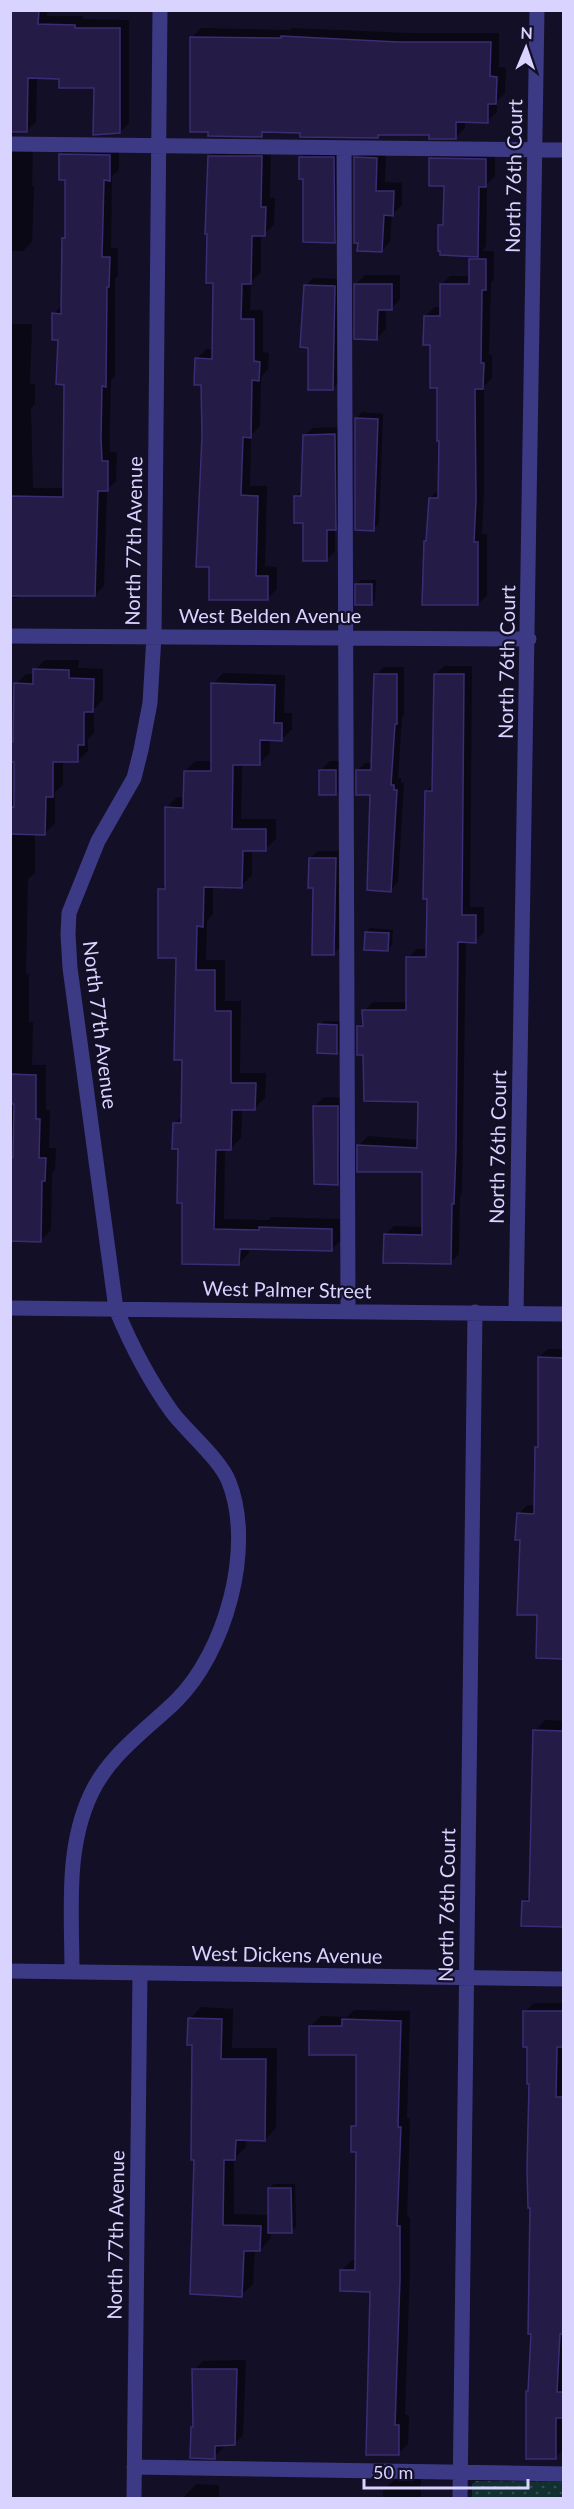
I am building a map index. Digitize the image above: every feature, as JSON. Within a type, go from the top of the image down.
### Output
[{"type":"street","name":"North 77th Avenue","points":[[72,1972],[72,1867],[77,1829],[91,1793],[109,1764],[177,1700],[202,1670],[222,1626],[233,1585],[238,1540],[235,1508],[228,1481],[173,1413],[151,1380],[132,1346],[116,1309],[70,968],[68,934],[69,913],[98,841],[134,777],[150,703],[154,636],[160,10]]},
{"type":"street","name":"North 76th Court","points":[[516,1313],[529,639],[537,10]]},
{"type":"street","points":[[10,144],[564,150]]},
{"type":"street","points":[[344,148],[348,1311]]},
{"type":"street","name":"West Belden Avenue","points":[[10,636],[346,636],[529,639]]},
{"type":"street","name":"West Palmer Street","points":[[10,1308],[564,1314]]},
{"type":"street","name":"North 76th Court","points":[[460,2499],[476,1312]]},
{"type":"street","name":"West Dickens Avenue","points":[[10,1971],[564,1979]]},
{"type":"street","name":"North 77th Avenue","points":[[134,2499],[140,1973]]},
{"type":"street","points":[[134,2467],[564,2474]]},
{"type":"green space","points":[[476,2481],[563,2482],[563,2498],[472,2498],[472,2484]]},
{"type":"building","points":[[11,10],[39,10],[38,24],[75,25],[75,28],[120,28],[120,133],[93,135],[94,88],[59,88],[59,79],[28,78],[27,132],[10,132]]},
{"type":"building","points":[[281,36],[398,42],[491,42],[490,76],[497,77],[496,104],[488,104],[488,123],[456,122],[456,139],[429,139],[429,135],[378,135],[378,138],[300,137],[300,133],[262,132],[262,137],[208,136],[208,132],[190,132],[190,37],[281,38]]},
{"type":"building","points":[[59,154],[110,155],[110,181],[104,180],[102,257],[110,257],[109,287],[107,287],[106,387],[102,386],[101,438],[102,461],[108,461],[108,491],[98,491],[95,596],[10,596],[10,496],[63,497],[64,385],[56,384],[58,340],[52,340],[52,313],[61,314],[62,238],[65,238],[65,180],[59,180]]},
{"type":"building","points":[[208,156],[262,156],[261,207],[266,207],[265,236],[252,236],[251,284],[242,284],[241,319],[254,319],[254,361],[260,362],[259,381],[252,380],[251,438],[243,437],[241,495],[258,496],[256,576],[268,576],[268,600],[209,600],[209,567],[196,567],[202,436],[201,385],[194,385],[195,358],[212,359],[213,283],[206,283],[207,234],[205,234]]},
{"type":"building","points":[[299,157],[334,157],[335,243],[303,242],[303,179],[299,179]]},
{"type":"building","points":[[354,157],[377,158],[376,191],[394,191],[393,216],[384,215],[382,252],[357,251],[358,243],[354,243]]},
{"type":"building","points":[[429,158],[486,159],[486,187],[479,187],[478,257],[440,255],[438,251],[438,225],[443,225],[444,186],[429,186]]},
{"type":"building","points":[[469,259],[486,259],[486,290],[482,290],[483,389],[475,389],[474,542],[478,542],[478,605],[422,605],[424,541],[426,541],[429,498],[438,498],[439,441],[437,441],[437,388],[430,388],[430,345],[423,345],[424,316],[440,316],[440,284],[469,284]]},
{"type":"building","points":[[354,284],[392,284],[392,310],[378,310],[377,340],[354,339]]},
{"type":"building","points":[[304,285],[335,286],[333,390],[308,390],[308,348],[300,347]]},
{"type":"building","points":[[355,418],[378,419],[374,531],[355,530]]},
{"type":"building","points":[[335,434],[336,530],[327,530],[327,561],[303,561],[303,523],[294,523],[294,496],[301,496],[303,435]]},
{"type":"building","points":[[355,584],[372,584],[372,605],[355,605]]},
{"type":"building","points":[[33,669],[69,670],[69,678],[94,679],[93,712],[84,712],[84,745],[78,745],[78,762],[53,762],[53,797],[46,797],[45,835],[10,834],[10,807],[14,807],[14,762],[10,762],[10,742],[13,742],[14,683],[33,684]]},
{"type":"building","points":[[374,674],[397,674],[397,724],[395,724],[391,785],[394,785],[394,790],[397,790],[391,892],[367,890],[370,795],[356,795],[356,770],[371,770]]},
{"type":"building","points":[[434,674],[464,674],[462,915],[476,915],[476,943],[458,942],[456,1149],[451,1264],[383,1263],[384,1234],[422,1235],[422,1172],[357,1172],[357,1145],[417,1148],[418,1102],[364,1101],[363,1055],[357,1055],[357,1026],[363,1026],[362,1010],[406,1010],[406,957],[426,957],[427,899],[423,899],[425,791],[432,791]]},
{"type":"building","points":[[211,683],[275,685],[274,723],[282,723],[282,741],[260,740],[260,765],[233,765],[232,829],[266,829],[266,851],[243,851],[242,888],[204,887],[203,927],[197,926],[196,970],[215,970],[215,1011],[231,1011],[231,1083],[256,1083],[255,1110],[232,1110],[231,1150],[216,1150],[214,1229],[259,1230],[259,1227],[332,1229],[332,1251],[240,1249],[239,1265],[182,1264],[182,1203],[177,1203],[178,1149],[172,1149],[173,1123],[181,1123],[182,1060],[174,1060],[176,958],[158,958],[158,889],[165,889],[165,807],[183,808],[184,771],[211,771]]},
{"type":"building","points":[[319,770],[336,770],[336,795],[319,795]]},
{"type":"building","points":[[309,858],[336,858],[334,955],[312,955],[313,888],[308,888]]},
{"type":"building","points":[[365,932],[389,933],[388,951],[364,950]]},
{"type":"building","points":[[318,1024],[337,1025],[337,1054],[317,1053]]},
{"type":"building","points":[[10,1074],[36,1075],[36,1119],[40,1119],[39,1158],[46,1158],[45,1181],[42,1181],[41,1242],[10,1241],[10,1157],[13,1157],[14,1104],[10,1104]]},
{"type":"building","points":[[313,1106],[338,1106],[338,1185],[314,1184]]},
{"type":"building","points":[[538,1357],[564,1358],[564,1659],[536,1658],[537,1615],[517,1615],[520,1540],[515,1540],[517,1513],[534,1514],[535,1447],[538,1447]]},
{"type":"building","points":[[533,1730],[564,1731],[564,1927],[521,1926],[522,1901],[529,1901]]},
{"type":"building","points":[[523,2011],[564,2011],[564,2047],[557,2047],[556,2097],[564,2097],[564,2334],[560,2334],[557,2392],[564,2392],[564,2418],[556,2418],[556,2459],[526,2459],[526,2391],[528,2391],[531,2334],[528,2334],[529,2084],[527,2084],[527,2047],[523,2047]]},
{"type":"building","points":[[188,2018],[222,2019],[221,2059],[266,2059],[265,2141],[236,2140],[235,2160],[224,2160],[223,2225],[261,2226],[260,2251],[244,2251],[242,2297],[190,2294],[194,2160],[191,2160],[192,2045],[187,2045]]},
{"type":"building","points":[[342,2019],[401,2021],[398,2127],[401,2127],[397,2226],[400,2226],[400,2279],[395,2425],[399,2425],[399,2455],[366,2455],[370,2292],[340,2291],[340,2270],[355,2270],[356,2152],[351,2152],[351,2126],[356,2126],[356,2055],[309,2055],[309,2026],[342,2026]]},
{"type":"building","points":[[268,2188],[291,2188],[292,2233],[268,2233]]},
{"type":"building","points":[[192,2369],[237,2369],[235,2445],[215,2446],[215,2459],[190,2458],[191,2427],[193,2427]]}]
